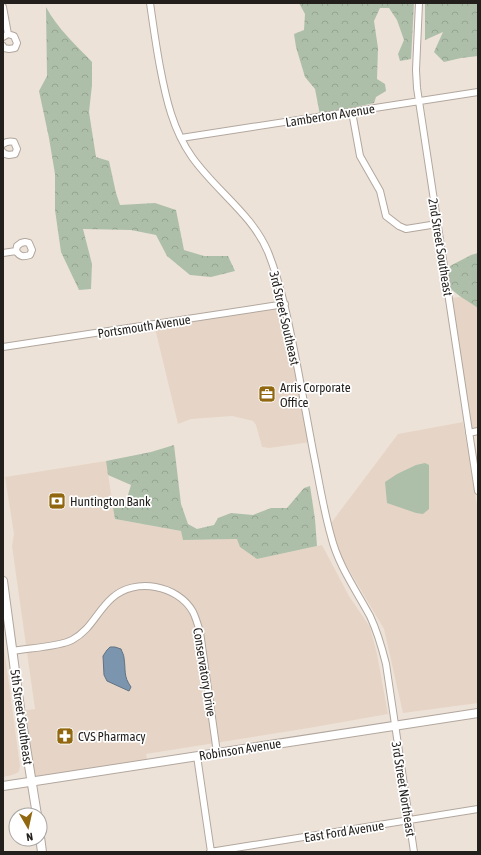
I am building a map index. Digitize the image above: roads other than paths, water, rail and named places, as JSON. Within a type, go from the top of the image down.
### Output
[{"type":"main road","name":"5th Street Southeast","points":[[3,581],[36,807]]},
{"type":"main road","name":"Robinson Avenue","points":[[3,786],[478,713]]},
{"type":"street","name":"3rd Street Southeast","points":[[150,3],[167,102],[175,126],[191,157],[209,179],[243,214],[259,235],[267,250],[275,271],[285,304],[331,538],[341,565],[370,617],[378,637],[386,664],[395,725]]},
{"type":"street","name":"2nd Street Southeast","points":[[419,3],[416,70],[417,88],[478,491]]},
{"type":"street","points":[[3,7],[5,36],[14,36],[17,43],[15,48],[9,49],[4,48],[3,46]]},
{"type":"street","name":"Lamberton Avenue","points":[[181,138],[478,92]]},
{"type":"street","points":[[352,112],[360,156],[380,191],[386,216],[398,226],[406,229],[437,224]]},
{"type":"street","points":[[3,144],[6,141],[14,142],[17,149],[16,154],[9,155],[3,152]]},
{"type":"street","points":[[3,253],[16,251]]},
{"type":"street","name":"Portsmouth Avenue","points":[[3,347],[285,304]]},
{"type":"street","points":[[469,433],[478,431]]},
{"type":"street","name":"Conservatory Drive","points":[[12,651],[71,641],[88,628],[112,597],[131,588],[152,586],[175,594],[184,601],[192,611],[200,632],[217,753]]},
{"type":"street","name":"3rd Street Northeast","points":[[395,725],[414,852]]},
{"type":"street","points":[[197,756],[210,852]]},
{"type":"street","name":"East Ford Avenue","points":[[210,852],[478,809]]},
{"type":"water","points":[[110,647],[121,649],[124,657],[126,676],[131,687],[129,691],[107,681],[104,675],[103,656]]},
{"type":"place","name":"Arris Corporate Office","points":[[267,394]]},
{"type":"place","name":"Huntington Bank","points":[[57,501]]},
{"type":"place","name":"CVS Pharmacy","points":[[65,736]]}]
